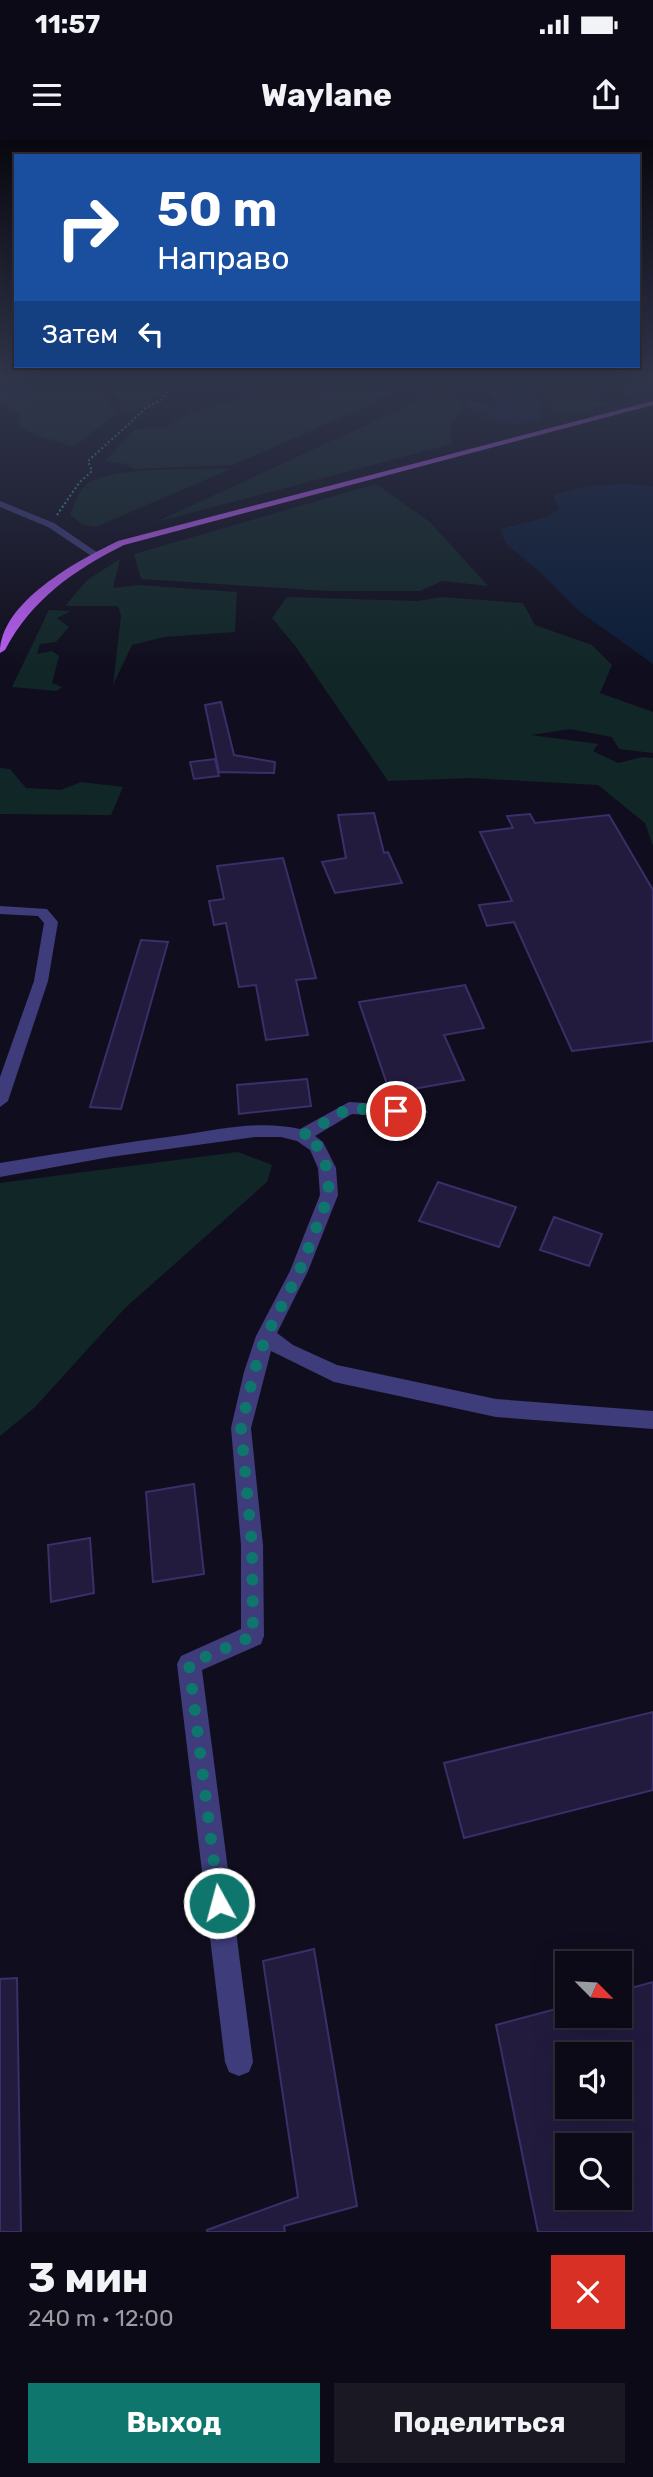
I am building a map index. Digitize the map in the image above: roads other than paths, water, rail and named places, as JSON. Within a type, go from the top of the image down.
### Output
[{"type":"main road","points":[[0,650],[9,629],[46,586],[121,543],[378,474]]},
{"type":"street","points":[[0,504],[51,525],[96,555]]},
{"type":"street","points":[[0,910],[42,912],[51,922],[41,981],[0,1101]]},
{"type":"street","points":[[302,1136],[349,1108],[420,1112]]},
{"type":"street","points":[[0,1170],[110,1151],[255,1131],[281,1131],[302,1136],[317,1146],[327,1168],[329,1195],[299,1272],[266,1336],[254,1372],[241,1428],[252,1545],[253,1636],[189,1664],[239,2062]]},
{"type":"street","points":[[266,1336],[286,1352],[334,1373],[361,1379],[496,1408],[653,1420]]},
{"type":"water","points":[[586,486],[653,486],[653,664],[579,611],[540,572],[506,544],[500,529],[547,517],[559,509],[553,495]]}]
